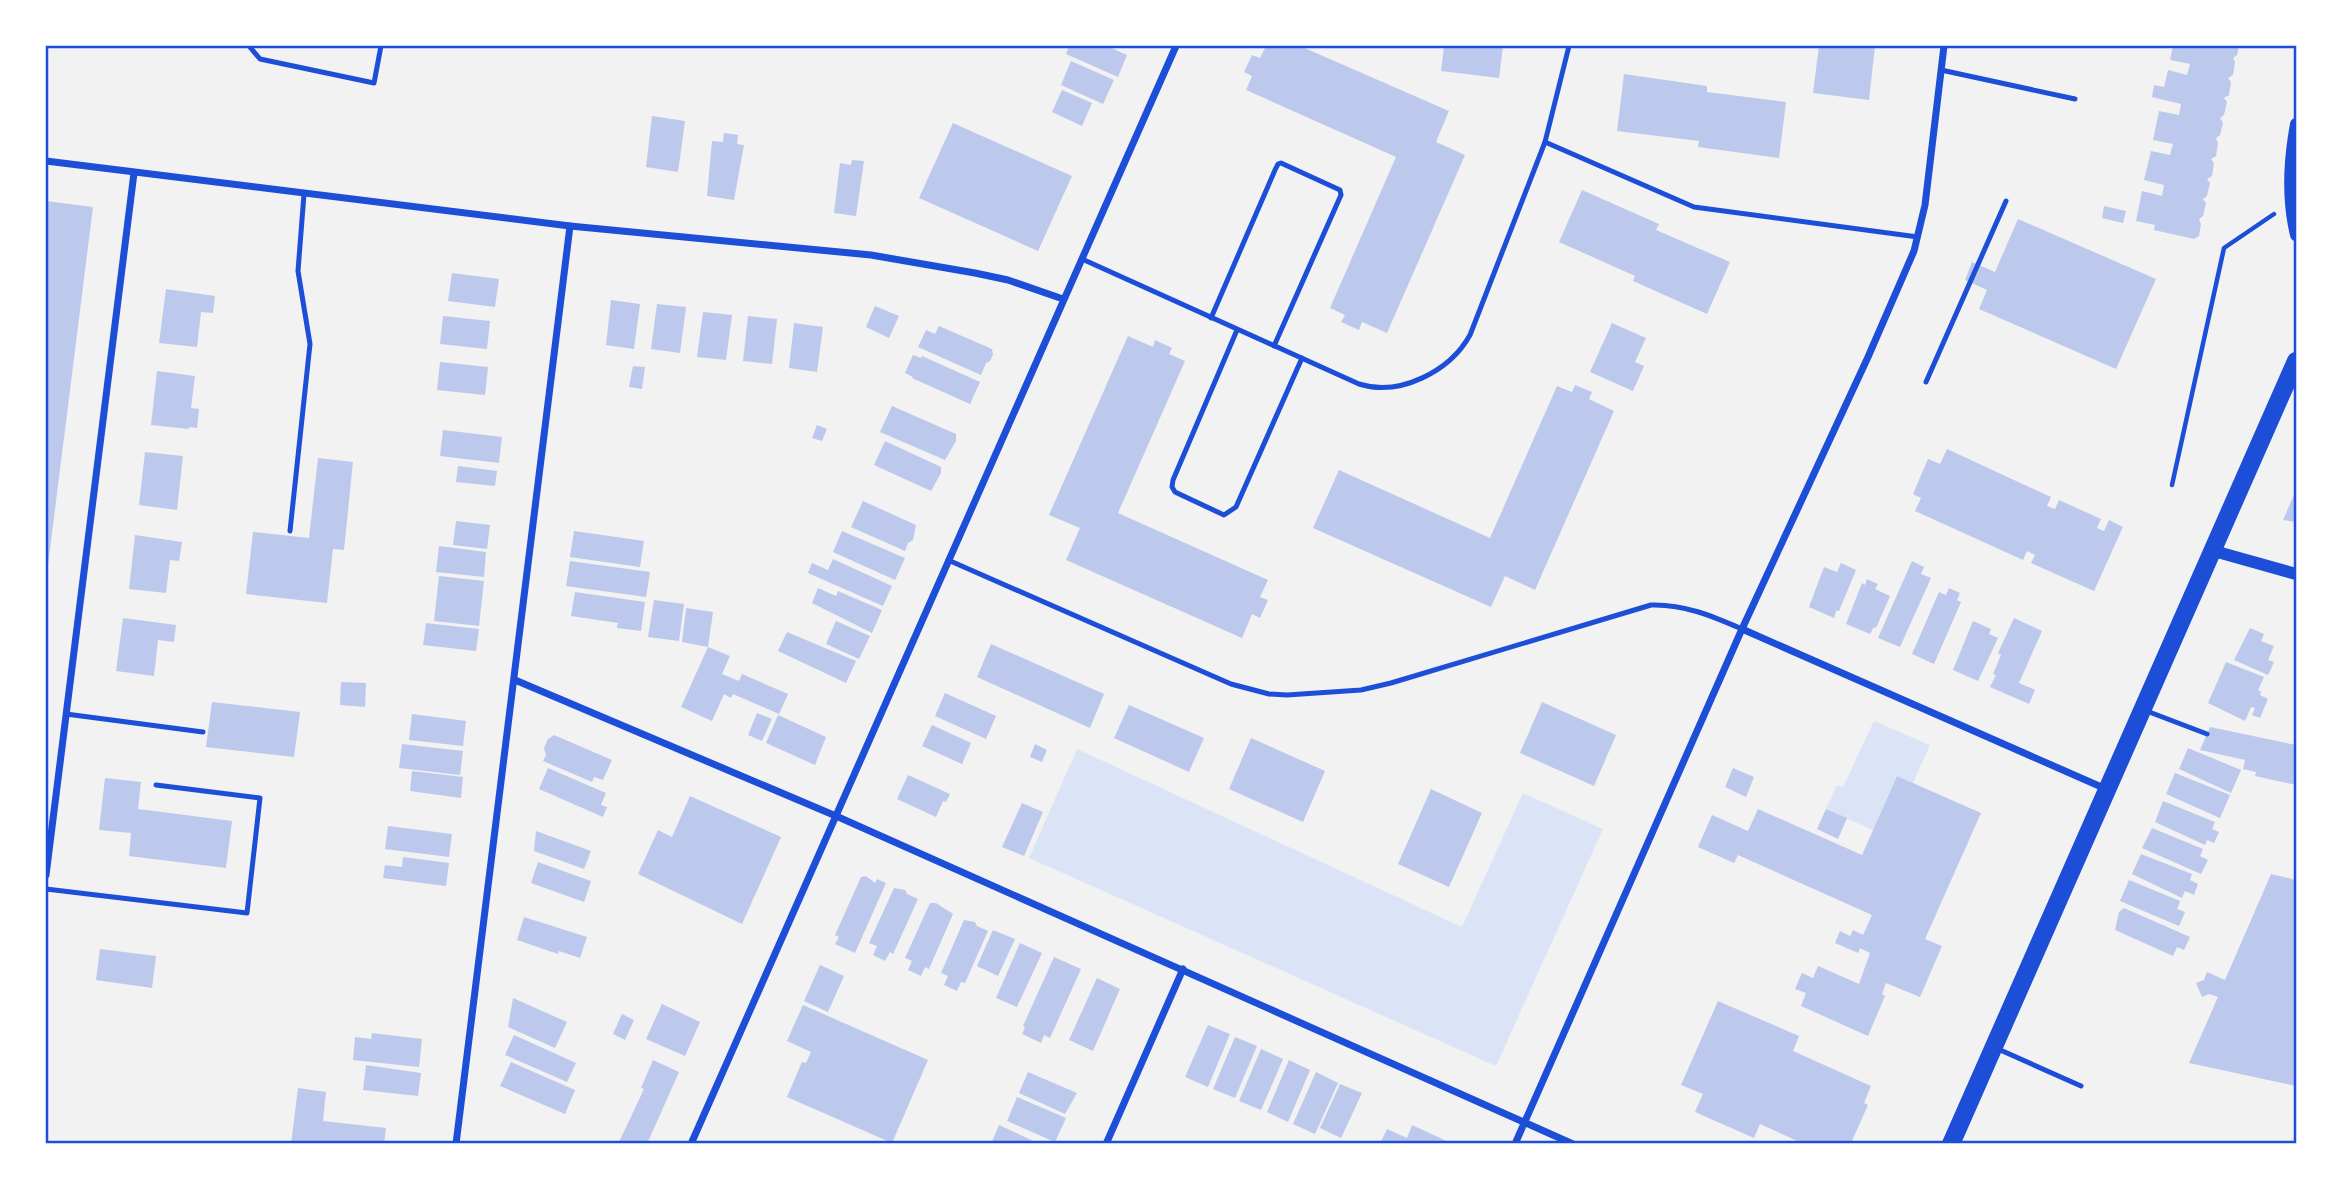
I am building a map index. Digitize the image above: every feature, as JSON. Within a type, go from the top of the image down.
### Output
[{"type":"main road","points":[[1951,1143],[2297,361]]},
{"type":"street","points":[[691,1143],[1175,46]]},
{"type":"street","points":[[1515,1143],[1742,629],[1914,251],[1925,205],[1944,46]]},
{"type":"street","points":[[2297,124],[2290,172],[2290,203],[2297,235]]},
{"type":"street","points":[[46,161],[570,226],[871,255],[975,273],[1063,299]]},
{"type":"street","points":[[46,875],[134,173]]},
{"type":"street","points":[[456,1143],[570,226]]},
{"type":"street","points":[[2214,551],[2297,574]]},
{"type":"street","points":[[1742,629],[2108,790]]},
{"type":"street","points":[[515,680],[836,816],[1573,1143]]},
{"type":"street","points":[[1106,1143],[1183,969]]},
{"type":"lane","points":[[249,46],[260,59],[374,83],[381,46]]},
{"type":"lane","points":[[1082,259],[1369,387],[1392,387],[1420,378],[1449,362],[1470,335],[1545,142],[1569,46]]},
{"type":"lane","points":[[1941,70],[2075,99]]},
{"type":"lane","points":[[1545,142],[1694,207],[1918,237]]},
{"type":"lane","points":[[1211,318],[1275,170],[1281,163],[1340,190],[1341,195],[1274,346]]},
{"type":"lane","points":[[290,531],[310,344],[298,271],[304,194]]},
{"type":"lane","points":[[1926,382],[2006,201]]},
{"type":"lane","points":[[1237,330],[1172,487],[1175,492],[1224,515],[1236,507],[1302,358]]},
{"type":"lane","points":[[948,560],[1231,684],[1269,694],[1334,693],[1391,683],[1651,606],[1699,611],[1742,629]]},
{"type":"lane","points":[[2144,710],[2207,734]]},
{"type":"lane","points":[[66,714],[203,732]]},
{"type":"lane","points":[[46,889],[247,913],[260,798],[156,785]]},
{"type":"lane","points":[[1994,1047],[2081,1086]]},
{"type":"path","points":[[2172,485],[2224,248],[2290,203]]},
{"type":"shaded area","points":[[1874,721],[1930,745],[1913,783],[1897,776],[1873,830],[1826,809],[1837,785],[1843,787]]},
{"type":"shaded area","points":[[1077,749],[1462,927],[1523,793],[1603,829],[1496,1066],[1029,858]]},
{"type":"building","points":[[1069,46],[1107,46],[1127,55],[1118,77],[1066,54]]},
{"type":"building","points":[[1266,46],[1300,46],[1449,111],[1436,142],[1465,155],[1387,333],[1362,322],[1359,330],[1341,322],[1345,315],[1330,308],[1396,157],[1246,90],[1252,76],[1244,72],[1252,55],[1260,58]]},
{"type":"building","points":[[1444,46],[1503,46],[1499,78],[1441,71]]},
{"type":"building","points":[[1819,46],[1875,46],[1869,100],[1813,93]]},
{"type":"building","points":[[2173,46],[2239,46],[2237,55],[2233,58],[2233,75],[2228,78],[2231,82],[2229,95],[2224,98],[2227,102],[2224,115],[2220,118],[2223,123],[2220,135],[2216,138],[2216,156],[2211,159],[2214,163],[2212,176],[2207,179],[2210,183],[2207,196],[2203,199],[2206,203],[2203,216],[2199,219],[2199,236],[2194,239],[2154,230],[2155,225],[2136,221],[2142,191],[2162,196],[2164,185],[2144,180],[2151,151],[2170,155],[2173,144],[2153,140],[2159,111],[2179,115],[2181,104],[2152,97],[2154,85],[2164,87],[2168,70],[2187,75],[2190,64],[2170,60]]},
{"type":"building","points":[[1071,61],[1114,80],[1103,104],[1061,85]]},
{"type":"building","points":[[1624,74],[1707,86],[1707,92],[1786,102],[1779,158],[1698,147],[1699,141],[1617,131]]},
{"type":"building","points":[[1062,90],[1092,103],[1082,126],[1052,112]]},
{"type":"building","points":[[652,116],[685,121],[678,172],[646,167]]},
{"type":"building","points":[[953,123],[1072,176],[1038,251],[919,198]]},
{"type":"building","points":[[724,133],[738,135],[737,144],[744,145],[734,200],[707,196],[712,141],[723,142]]},
{"type":"building","points":[[852,160],[864,161],[856,216],[834,213],[840,163],[851,165]]},
{"type":"building","points":[[1582,190],[1659,224],[1656,230],[1730,262],[1707,314],[1633,281],[1635,276],[1559,242]]},
{"type":"building","points":[[46,201],[93,207],[47,573],[46,573]]},
{"type":"building","points":[[2104,206],[2126,211],[2123,223],[2102,218]]},
{"type":"building","points":[[2018,219],[2156,279],[2116,369],[1979,309],[1987,290],[1965,280],[1972,262],[1995,272]]},
{"type":"building","points":[[452,273],[499,279],[495,307],[448,301]]},
{"type":"building","points":[[166,289],[215,296],[213,313],[201,312],[197,347],[159,343]]},
{"type":"building","points":[[611,300],[640,304],[634,349],[606,345]]},
{"type":"building","points":[[657,304],[686,307],[680,353],[651,349]]},
{"type":"building","points":[[875,306],[899,316],[889,338],[866,327]]},
{"type":"building","points":[[703,312],[732,315],[726,360],[697,357]]},
{"type":"building","points":[[443,316],[490,321],[487,349],[440,344]]},
{"type":"building","points":[[748,316],[777,319],[772,364],[743,361]]},
{"type":"building","points":[[794,323],[823,327],[817,372],[789,368]]},
{"type":"building","points":[[1612,323],[1646,338],[1635,362],[1644,366],[1633,391],[1590,372]]},
{"type":"building","points":[[939,326],[992,349],[993,355],[981,375],[918,347],[926,330],[935,334]]},
{"type":"building","points":[[1128,336],[1153,347],[1155,340],[1172,348],[1169,354],[1185,361],[1118,513],[1268,580],[1260,597],[1268,600],[1260,618],[1252,614],[1242,638],[1066,560],[1080,528],[1049,515]]},
{"type":"building","points":[[913,355],[922,356],[980,382],[970,404],[905,373]]},
{"type":"building","points":[[440,362],[488,367],[485,395],[437,390]]},
{"type":"building","points":[[633,366],[645,367],[642,389],[629,387]]},
{"type":"building","points":[[157,371],[195,376],[191,408],[199,409],[197,428],[151,425]]},
{"type":"building","points":[[1575,385],[1592,392],[1589,399],[1614,411],[1535,590],[1505,576],[1491,607],[1313,528],[1339,470],[1490,538],[1557,386],[1572,392]]},
{"type":"building","points":[[892,406],[956,434],[956,441],[945,460],[880,432]]},
{"type":"building","points":[[817,425],[827,429],[822,441],[812,438]]},
{"type":"building","points":[[443,430],[502,437],[499,463],[440,456]]},
{"type":"building","points":[[885,441],[941,467],[941,473],[931,491],[874,465]]},
{"type":"building","points":[[1947,449],[2051,497],[2047,506],[2055,509],[2059,500],[2101,519],[2097,528],[2104,531],[2109,520],[2123,527],[2094,591],[2031,563],[2035,555],[2027,551],[2023,560],[1915,511],[1921,498],[1913,494],[1928,459],[1940,464]]},
{"type":"building","points":[[145,452],[183,456],[177,510],[139,505]]},
{"type":"building","points":[[318,458],[353,462],[344,550],[333,549],[327,603],[246,594],[253,532],[309,538]]},
{"type":"building","points":[[458,466],[497,471],[495,486],[456,482]]},
{"type":"building","points":[[2296,490],[2296,522],[2283,520]]},
{"type":"building","points":[[863,501],[916,525],[913,540],[908,543],[905,551],[851,527]]},
{"type":"building","points":[[456,521],[490,525],[487,549],[453,545]]},
{"type":"building","points":[[574,531],[644,541],[640,567],[570,557]]},
{"type":"building","points":[[842,531],[905,558],[895,580],[833,552]]},
{"type":"building","points":[[135,535],[182,542],[179,561],[170,560],[166,593],[129,589]]},
{"type":"building","points":[[439,546],[486,552],[484,577],[436,572]]},
{"type":"building","points":[[833,559],[892,586],[883,606],[808,573],[812,563],[828,570]]},
{"type":"building","points":[[570,561],[650,572],[646,597],[566,586]]},
{"type":"building","points":[[1912,561],[1924,567],[1921,574],[1931,578],[1900,647],[1878,638]]},
{"type":"building","points":[[1841,563],[1856,570],[1834,618],[1809,607],[1824,567],[1837,572]]},
{"type":"building","points":[[439,576],[484,581],[479,626],[434,621]]},
{"type":"building","points":[[1867,579],[1878,584],[1875,589],[1890,596],[1876,628],[1874,627],[1870,634],[1846,624],[1862,583],[1865,585]]},
{"type":"building","points":[[818,588],[836,596],[838,591],[882,610],[872,633],[812,603]]},
{"type":"building","points":[[1949,588],[1960,593],[1957,600],[1961,602],[1934,664],[1912,654],[1939,592],[1946,595]]},
{"type":"building","points":[[575,592],[645,602],[641,631],[617,628],[618,623],[571,616]]},
{"type":"building","points":[[654,600],[684,604],[679,641],[648,637]]},
{"type":"building","points":[[686,608],[713,612],[708,647],[682,642]]},
{"type":"building","points":[[123,618],[176,625],[174,642],[158,640],[154,676],[116,671]]},
{"type":"building","points":[[2014,618],[2042,631],[2019,683],[2035,690],[2029,704],[1990,687],[2001,655],[1998,653]]},
{"type":"building","points":[[836,621],[870,636],[859,659],[826,644]]},
{"type":"building","points":[[1973,621],[1991,629],[1989,634],[1998,638],[1978,681],[1953,670]]},
{"type":"building","points":[[426,623],[479,629],[476,651],[423,645]]},
{"type":"building","points":[[2250,628],[2264,634],[2261,641],[2274,646],[2268,660],[2274,662],[2268,675],[2234,660]]},
{"type":"building","points":[[787,632],[856,661],[846,683],[778,651]]},
{"type":"building","points":[[991,644],[1104,694],[1090,728],[977,677]]},
{"type":"building","points":[[708,647],[730,656],[722,674],[739,681],[742,674],[788,694],[779,714],[733,694],[731,698],[724,694],[712,721],[681,707]]},
{"type":"building","points":[[2226,662],[2264,677],[2258,690],[2261,691],[2260,695],[2268,699],[2260,718],[2252,715],[2255,708],[2251,707],[2245,721],[2208,703]]},
{"type":"building","points":[[341,682],[366,683],[365,707],[340,705]]},
{"type":"building","points":[[945,693],[996,716],[986,739],[935,716]]},
{"type":"building","points":[[212,702],[300,712],[294,757],[206,747]]},
{"type":"building","points":[[1542,702],[1616,735],[1594,786],[1520,753]]},
{"type":"building","points":[[1129,705],[1204,738],[1189,772],[1114,738]]},
{"type":"building","points":[[757,713],[772,719],[762,741],[748,735]]},
{"type":"building","points":[[412,714],[466,721],[463,746],[409,740]]},
{"type":"building","points":[[778,715],[826,737],[815,765],[766,743]]},
{"type":"building","points":[[932,725],[971,743],[962,764],[922,746]]},
{"type":"building","points":[[2210,727],[2296,745],[2296,785],[2255,776],[2256,772],[2243,769],[2245,760],[2200,750]]},
{"type":"building","points":[[554,735],[612,760],[603,780],[594,777],[592,782],[543,761],[546,755],[544,748],[548,739]]},
{"type":"building","points":[[1251,738],[1325,771],[1303,822],[1229,789]]},
{"type":"building","points":[[402,744],[463,751],[460,775],[399,768]]},
{"type":"building","points":[[1035,744],[1047,750],[1042,762],[1030,757]]},
{"type":"building","points":[[2188,748],[2241,770],[2231,793],[2179,769]]},
{"type":"building","points":[[548,768],[606,793],[601,805],[607,807],[603,817],[539,789]]},
{"type":"building","points":[[1733,768],[1754,777],[1746,797],[1725,787]]},
{"type":"building","points":[[412,771],[463,777],[461,798],[410,791]]},
{"type":"building","points":[[2175,773],[2230,795],[2220,818],[2166,794]]},
{"type":"building","points":[[908,775],[950,794],[946,802],[943,801],[936,817],[897,799]]},
{"type":"building","points":[[1897,776],[1981,813],[1925,939],[1942,946],[1920,997],[1886,983],[1882,994],[1885,996],[1868,1036],[1801,1006],[1806,993],[1795,989],[1802,973],[1813,978],[1818,966],[1859,984],[1870,953],[1860,948],[1858,953],[1835,943],[1840,931],[1850,936],[1853,930],[1863,935],[1872,915],[1738,855],[1734,863],[1698,847],[1712,815],[1748,831],[1758,809],[1862,855]]},
{"type":"building","points":[[105,778],[141,782],[138,809],[232,821],[226,868],[129,856],[131,833],[99,830]]},
{"type":"building","points":[[1431,789],[1482,813],[1449,887],[1398,864]]},
{"type":"building","points":[[690,796],[781,837],[742,924],[638,874],[658,830],[672,837]]},
{"type":"building","points":[[2163,801],[2215,822],[2212,829],[2219,832],[2214,843],[2207,840],[2205,845],[2155,822]]},
{"type":"building","points":[[1022,803],[1043,812],[1024,856],[1002,847]]},
{"type":"building","points":[[1826,809],[1847,818],[1838,839],[1817,829]]},
{"type":"building","points":[[388,826],[452,834],[449,857],[385,849]]},
{"type":"building","points":[[2152,828],[2203,849],[2200,856],[2208,860],[2201,874],[2142,848]]},
{"type":"building","points":[[536,831],[591,851],[584,869],[534,851]]},
{"type":"building","points":[[2141,854],[2192,874],[2190,880],[2198,884],[2194,895],[2185,891],[2182,898],[2132,874]]},
{"type":"building","points":[[403,857],[449,863],[446,886],[383,878],[385,865],[402,867]]},
{"type":"building","points":[[538,862],[591,881],[584,902],[531,883]]},
{"type":"building","points":[[2271,874],[2296,880],[2296,1086],[2189,1063],[2218,997],[2209,994],[2202,997],[2196,983],[2204,980],[2207,972],[2225,980]]},
{"type":"building","points":[[866,876],[875,883],[877,879],[886,883],[855,953],[835,944],[839,937],[835,935],[861,877]]},
{"type":"building","points":[[2129,880],[2180,901],[2177,909],[2185,912],[2179,926],[2120,901]]},
{"type":"building","points":[[894,888],[905,890],[907,894],[918,899],[893,954],[890,952],[885,961],[873,955],[877,946],[869,943]]},
{"type":"building","points":[[930,903],[936,903],[953,914],[929,969],[925,967],[921,976],[908,970],[912,961],[905,958]]},
{"type":"building","points":[[2124,908],[2190,937],[2184,950],[2177,947],[2173,956],[2115,930],[2119,912]]},
{"type":"building","points":[[524,917],[587,937],[580,958],[559,951],[558,954],[517,940]]},
{"type":"building","points":[[964,920],[975,922],[977,926],[988,931],[965,983],[961,982],[957,991],[944,985],[948,976],[941,973]]},
{"type":"building","points":[[993,930],[1015,939],[998,976],[977,966]]},
{"type":"building","points":[[1020,943],[1042,953],[1017,1007],[996,998]]},
{"type":"building","points":[[100,949],[156,956],[152,988],[96,980]]},
{"type":"building","points":[[1054,957],[1081,969],[1050,1038],[1044,1035],[1041,1043],[1022,1034],[1025,1027],[1023,1026]]},
{"type":"building","points":[[820,965],[844,976],[828,1012],[804,1001]]},
{"type":"building","points":[[1097,978],[1120,989],[1093,1051],[1069,1040]]},
{"type":"building","points":[[513,998],[567,1022],[555,1048],[508,1027]]},
{"type":"building","points":[[1718,1001],[1799,1036],[1793,1051],[1871,1086],[1864,1103],[1868,1105],[1851,1143],[1846,1141],[1845,1144],[1804,1144],[1760,1124],[1754,1138],[1695,1112],[1703,1094],[1681,1085]]},
{"type":"building","points":[[662,1004],[700,1022],[685,1056],[646,1039]]},
{"type":"building","points":[[803,1005],[928,1060],[892,1143],[787,1097],[802,1062],[806,1063],[811,1052],[787,1041]]},
{"type":"building","points":[[622,1014],[634,1020],[625,1040],[613,1034]]},
{"type":"building","points":[[1208,1025],[1230,1034],[1208,1087],[1185,1077]]},
{"type":"building","points":[[372,1033],[422,1039],[419,1067],[353,1060],[355,1037],[371,1039]]},
{"type":"building","points":[[514,1035],[576,1063],[567,1082],[505,1055]]},
{"type":"building","points":[[1235,1037],[1257,1046],[1235,1098],[1213,1089]]},
{"type":"building","points":[[1261,1049],[1283,1059],[1261,1110],[1239,1101]]},
{"type":"building","points":[[653,1060],[679,1072],[647,1144],[624,1144],[619,1142],[644,1089],[641,1088]]},
{"type":"building","points":[[1289,1060],[1310,1070],[1288,1122],[1267,1112]]},
{"type":"building","points":[[511,1062],[575,1090],[565,1114],[500,1086]]},
{"type":"building","points":[[366,1065],[421,1073],[418,1096],[363,1090]]},
{"type":"building","points":[[1028,1072],[1077,1093],[1065,1114],[1019,1093]]},
{"type":"building","points":[[1316,1072],[1338,1083],[1315,1134],[1293,1124]]},
{"type":"building","points":[[1340,1084],[1362,1093],[1341,1138],[1320,1128]]},
{"type":"building","points":[[298,1088],[326,1092],[323,1121],[386,1128],[384,1144],[291,1144]]},
{"type":"building","points":[[1017,1097],[1066,1118],[1055,1142],[1007,1121]]},
{"type":"building","points":[[999,1125],[1040,1144],[991,1144]]},
{"type":"building","points":[[1412,1125],[1453,1144],[1380,1144],[1387,1129],[1407,1138]]}]
